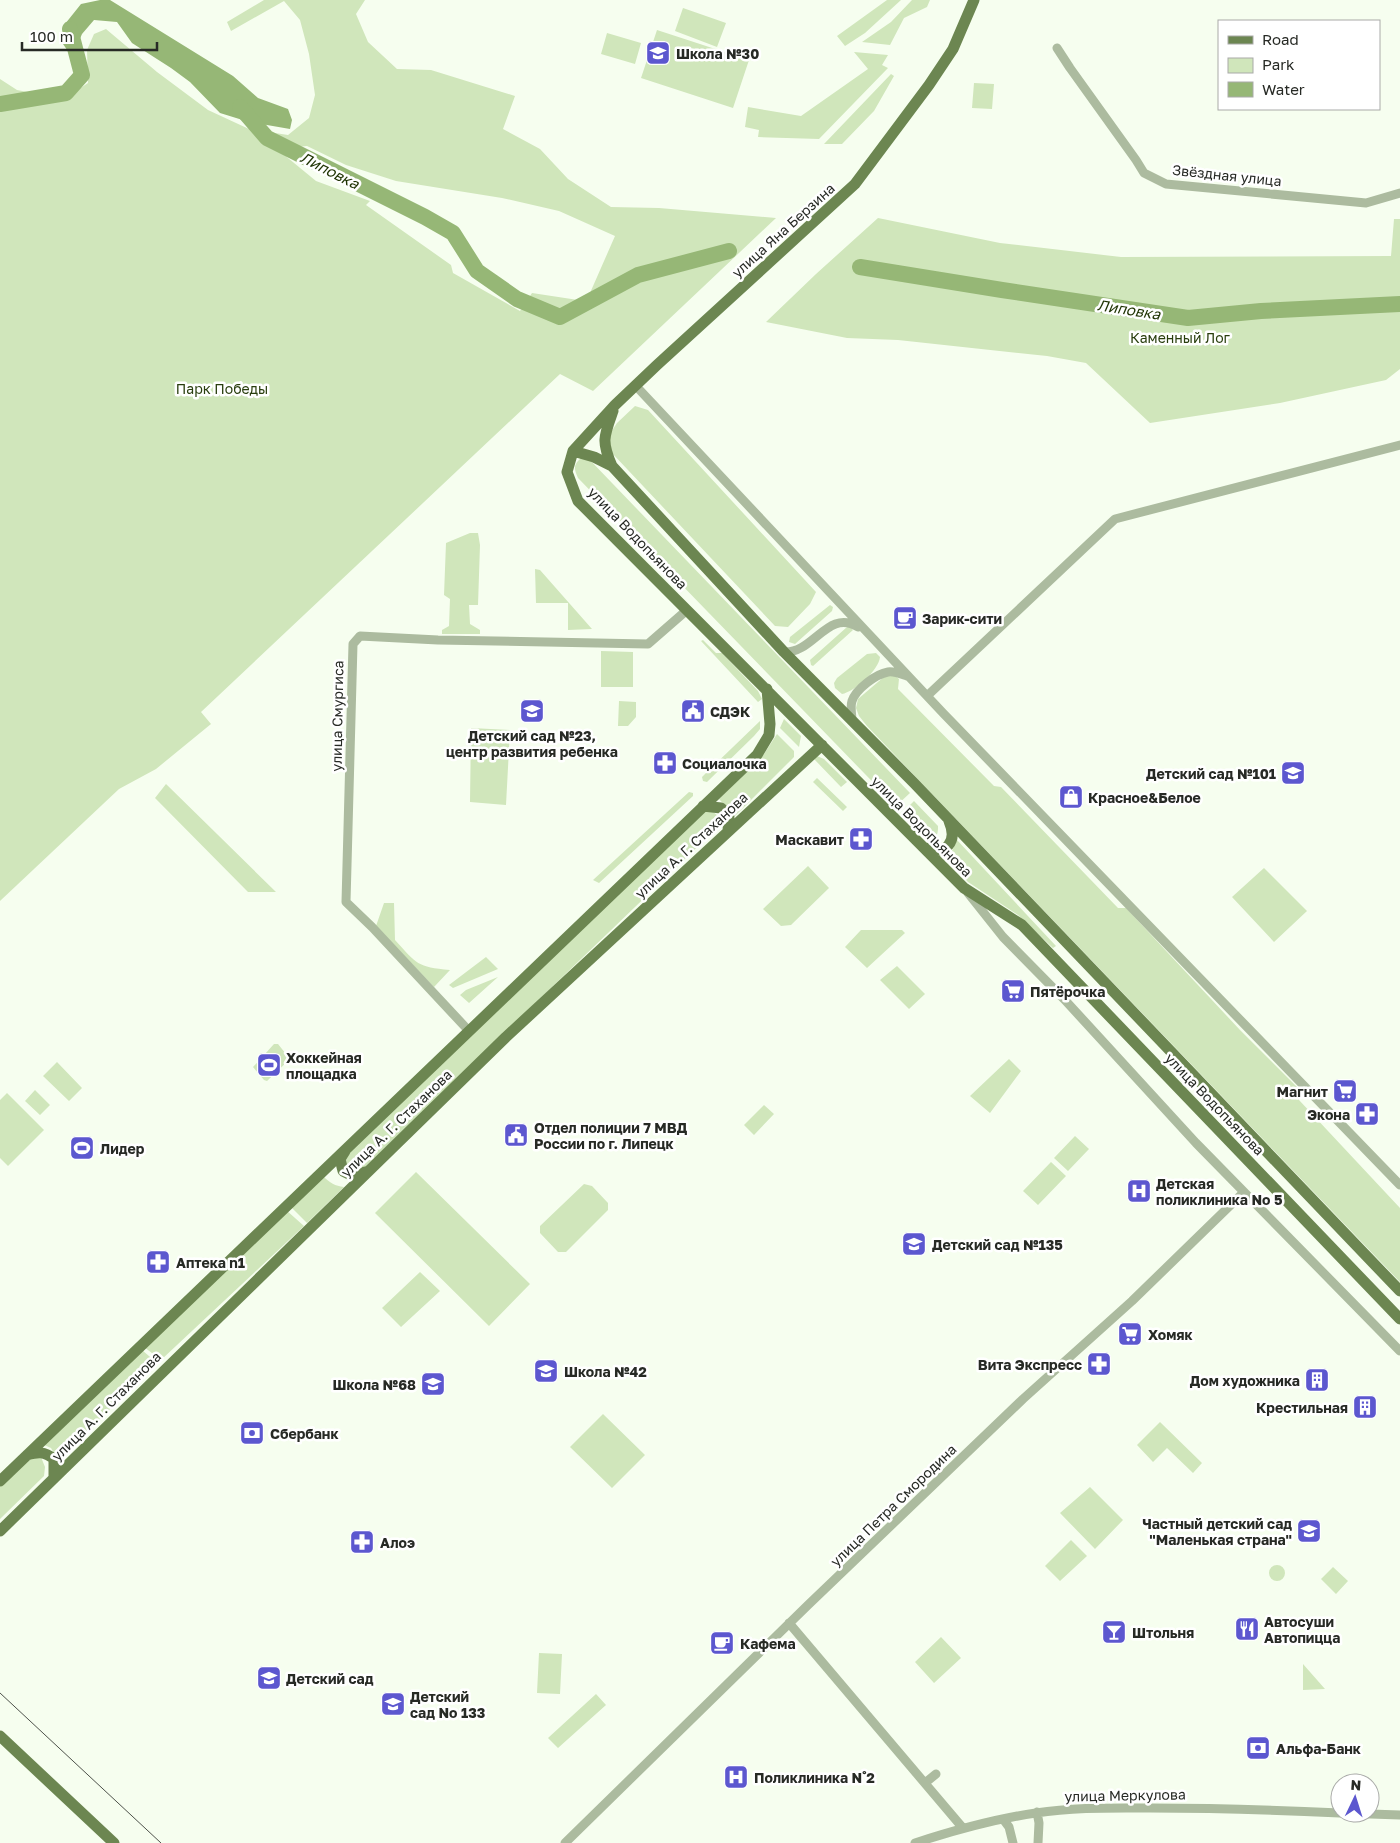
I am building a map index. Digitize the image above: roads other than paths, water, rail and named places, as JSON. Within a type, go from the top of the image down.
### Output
[{"type":"main road","name":"улица Яна Берзина","points":[[573,451],[635,386],[855,184],[930,85],[953,49],[974,0]]},
{"type":"main road","name":"улица Водопьянова","points":[[612,466],[604,441],[606,429],[615,405]]},
{"type":"main road","name":"улица Водопьянова","points":[[1400,1291],[948,818],[784,652],[612,466],[594,456],[573,451],[567,472],[578,500],[767,689],[886,812],[964,888],[1022,925],[1400,1318]]},
{"type":"main road","name":"улица А. Г. Стаханова","points":[[0,1481],[757,755],[769,735],[767,689]]},
{"type":"main road","name":"улица А. Г. Стаханова","points":[[0,1531],[506,1037],[822,745]]},
{"type":"main road","points":[[703,806],[721,808],[729,816],[728,831]]},
{"type":"main road","points":[[923,847],[932,850],[946,848],[951,842],[953,834],[948,818]]},
{"type":"main road","points":[[349,1146],[340,1159],[344,1171],[355,1177],[370,1169]]},
{"type":"main road","points":[[26,1456],[38,1452],[46,1453],[54,1459],[54,1478]]},
{"type":"main road","points":[[0,1736],[114,1843]]},
{"type":"street","name":"Звёздная улица","points":[[1057,48],[1144,173],[1166,184],[1366,203],[1400,193]]},
{"type":"street","points":[[635,386],[927,696],[1400,1184]]},
{"type":"street","points":[[927,696],[1115,519],[1400,444]]},
{"type":"street","name":"улица Смургиса","points":[[469,1031],[372,927],[346,902],[353,644],[360,636],[438,640],[648,644],[687,610]]},
{"type":"street","points":[[784,652],[790,652],[810,642],[834,624],[847,622],[865,631]]},
{"type":"street","points":[[852,721],[852,702],[859,691],[869,682],[878,675],[889,671],[908,676]]},
{"type":"street","points":[[964,888],[1003,937],[1062,997],[1196,1143],[1400,1351]]},
{"type":"street","name":"улица Петра Смородина","points":[[565,1843],[789,1623],[1023,1399],[1132,1301],[1244,1192]]},
{"type":"street","points":[[789,1623],[962,1827]]},
{"type":"street","points":[[925,1783],[936,1774]]},
{"type":"street","name":"улица Меркулова","points":[[914,1843],[962,1827],[1037,1812],[1098,1808],[1228,1808],[1330,1813]]},
{"type":"street","points":[[1037,1812],[1039,1823],[1038,1843]]},
{"type":"street","name":"улица Меркулова","points":[[1380,1814],[1400,1815]]},
{"type":"street","points":[[1003,1819],[1009,1827],[1013,1843]]},
{"type":"water","points":[[110,0],[233,76],[258,98],[288,109],[292,120],[290,129],[249,122],[220,113],[190,82],[132,43],[117,22],[94,20],[82,34],[72,57],[63,44],[65,24],[81,4]]},
{"type":"waterway","name":"Липовка","points":[[0,104],[66,93],[82,75],[70,29]]},
{"type":"waterway","name":"Липовка","points":[[240,107],[267,138],[425,217],[453,233],[477,271],[517,299],[560,317],[638,275],[729,251]]},
{"type":"waterway","name":"Липовка","points":[[860,267],[1188,318],[1261,311],[1400,304]]},
{"type":"tram line","points":[[0,1693],[161,1843]]},
{"type":"place","name":"Школа №30","points":[[658,53]]},
{"type":"place","name":"Зарик-сити","points":[[905,618]]},
{"type":"place","name":"Детский сад №23, центр развития ребенка","points":[[532,711]]},
{"type":"place","name":"СДЭК","points":[[693,711]]},
{"type":"place","name":"Социалочка","points":[[665,763]]},
{"type":"place","name":"Детский сад №101","points":[[1293,773]]},
{"type":"place","name":"Красное&Белое","points":[[1071,797]]},
{"type":"place","name":"Маскавит","points":[[861,839]]},
{"type":"place","name":"Пятёрочка","points":[[1013,991]]},
{"type":"place","name":"Хоккейная площадка","points":[[269,1065]]},
{"type":"place","name":"Магнит","points":[[1345,1091]]},
{"type":"place","name":"Экона","points":[[1367,1114]]},
{"type":"place","name":"Отдел полиции 7 МВД России по г. Липецк","points":[[516,1135]]},
{"type":"place","name":"Лидер","points":[[82,1148]]},
{"type":"place","name":"Детская поликлиника No 5","points":[[1139,1191]]},
{"type":"place","name":"Детский сад №135","points":[[914,1244]]},
{"type":"place","name":"Аптека n1","points":[[158,1262]]},
{"type":"place","name":"Хомяк","points":[[1130,1334]]},
{"type":"place","name":"Вита Экспресс","points":[[1099,1364]]},
{"type":"place","name":"Школа №42","points":[[546,1371]]},
{"type":"place","name":"Дом художника","points":[[1317,1380]]},
{"type":"place","name":"Школа №68","points":[[433,1384]]},
{"type":"place","name":"Крестильная","points":[[1365,1407]]},
{"type":"place","name":"Сбербанк","points":[[252,1433]]},
{"type":"place","name":"Частный детский сад \"Маленькая страна\"","points":[[1309,1531]]},
{"type":"place","name":"Алоэ","points":[[362,1542]]},
{"type":"place","name":"Автосуши Автопицца","points":[[1247,1629]]},
{"type":"place","name":"Штольня","points":[[1114,1632]]},
{"type":"place","name":"Кафема","points":[[722,1643]]},
{"type":"place","name":"Детский сад","points":[[269,1678]]},
{"type":"place","name":"Детский сад No 133","points":[[393,1704]]},
{"type":"place","name":"Альфа-Банк","points":[[1258,1748]]},
{"type":"place","name":"Поликлиника N˚2","points":[[736,1777]]},
{"type":"park label","name":"Каменный Лог","points":[[1180,337]]},
{"type":"park label","name":"Парк Победы","points":[[222,388]]}]
